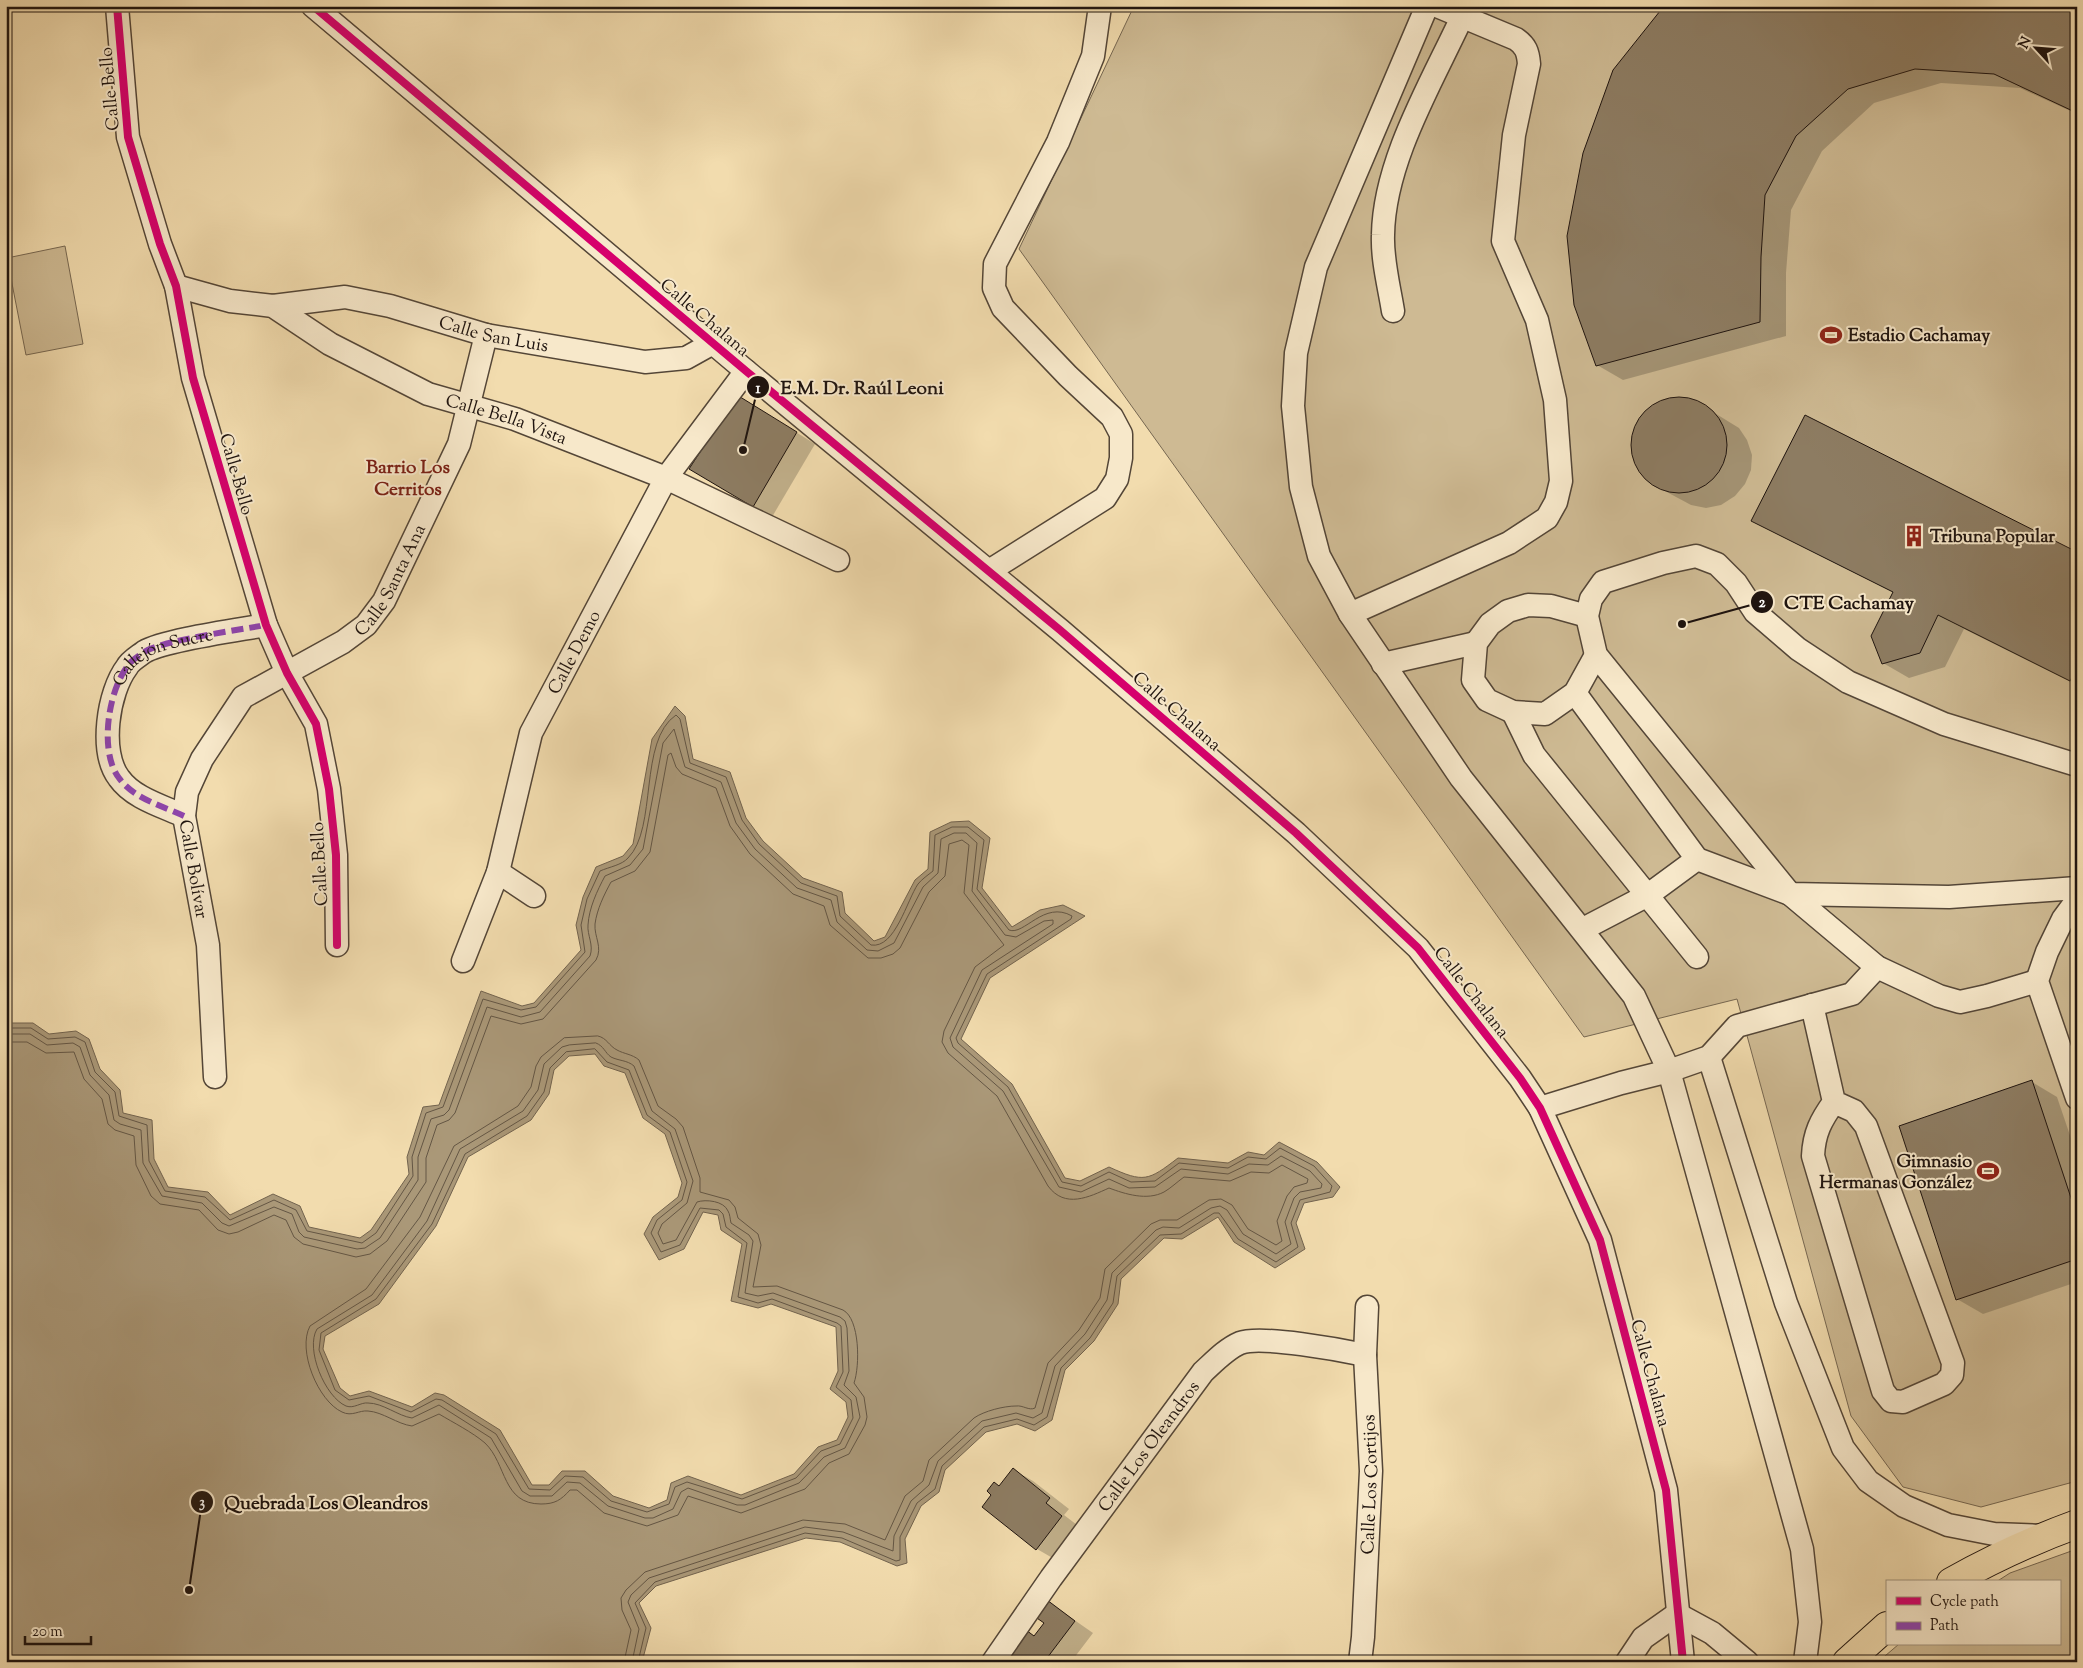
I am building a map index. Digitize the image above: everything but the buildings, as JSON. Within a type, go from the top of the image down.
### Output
[{"type":"main road","points":[[1955,1580],[1980,1565],[2077,1524]]},
{"type":"main road","points":[[1847,1662],[1886,1627]]},
{"type":"street","name":"Calle Bello","points":[[117,6],[128,137],[160,244],[176,286],[194,378],[266,625],[287,673],[316,724],[329,789],[336,855],[337,945]]},
{"type":"street","name":"Calle Chalana","points":[[313,6],[746,371],[989,571],[1296,833],[1418,948],[1520,1078],[1540,1108],[1600,1240],[1666,1490],[1683,1662]]},
{"type":"street","points":[[989,571],[1105,498],[1117,478],[1121,458],[1121,434],[1112,417],[1068,376],[1003,308],[994,288],[995,264],[1058,142],[1093,56],[1100,6]]},
{"type":"street","points":[[1427,6],[1316,267],[1296,353],[1293,406],[1301,487],[1319,556],[1350,614],[1461,778],[1583,929],[1634,996],[1669,1071],[1802,1549],[1810,1622],[1805,1662]]},
{"type":"street","points":[[1350,614],[1510,543],[1547,518],[1556,502],[1561,481],[1555,400],[1537,320],[1503,241],[1514,135],[1529,64],[1528,52],[1523,44],[1516,39],[1437,6]]},
{"type":"street","points":[[1393,311],[1385,262],[1383,235],[1386,201],[1392,175],[1409,131],[1462,17]]},
{"type":"street","name":"Calle Bella Vista","points":[[176,286],[230,301],[273,306],[330,344],[428,394],[514,419],[666,478],[838,560]]},
{"type":"street","name":"Calle San Luis","points":[[273,306],[345,297],[390,306],[486,335],[645,362],[686,358],[713,342]]},
{"type":"street","name":"Calle Santa Ana","points":[[287,673],[343,642],[366,625],[384,601],[459,444],[486,335]]},
{"type":"street","name":"Calle Demo","points":[[463,961],[498,872],[531,734],[666,478],[746,371]]},
{"type":"street","points":[[2037,981],[1960,1002],[1938,996],[1877,967],[1790,894],[1596,655],[1587,616],[1591,598],[1603,582],[1663,563],[1696,556],[1706,559],[1717,564],[1727,572],[1755,612],[1791,642],[1848,682],[1944,724],[2077,765]]},
{"type":"street","points":[[1587,616],[1551,606],[1528,605],[1508,611],[1490,624],[1476,643],[1473,680],[1487,700],[1512,712],[1545,714],[1575,693],[1596,655]]},
{"type":"street","name":"Callejón Sucre","points":[[184,816],[134,793],[119,778],[110,761],[108,720],[115,689],[127,666],[146,651],[266,625]]},
{"type":"street","points":[[1383,664],[1476,643]]},
{"type":"street","name":"Calle Bolívar","points":[[215,1077],[208,945],[184,816],[187,792],[202,759],[243,697],[287,673]]},
{"type":"street","points":[[1575,693],[1696,860],[1790,894],[1950,898],[2077,888]]},
{"type":"street","points":[[1512,712],[1534,755],[1697,957]]},
{"type":"street","points":[[1583,929],[1648,895],[1696,860]]},
{"type":"street","points":[[498,872],[534,896]]},
{"type":"street","points":[[2077,900],[2063,919],[2047,952],[2037,981],[2077,1098]]},
{"type":"street","points":[[1540,1108],[1621,1083],[1669,1071],[1709,1057],[1738,1026],[1852,994],[1877,967]]},
{"type":"street","points":[[1812,1005],[1834,1102],[1821,1120],[1814,1137],[1813,1156],[1884,1391],[1891,1401],[1903,1402],[1944,1384],[1952,1375],[1952,1363],[1866,1126],[1854,1111],[1834,1102]]},
{"type":"street","points":[[1709,1057],[1786,1303],[1842,1448],[1868,1481],[1904,1506],[1948,1525],[1994,1534],[2045,1536]]},
{"type":"street","name":"Calle Los Cortijos","points":[[1367,1307],[1366,1355],[1371,1471],[1367,1660]]},
{"type":"street","name":"Calle Los Oleandros","points":[[993,1662],[1051,1578],[1203,1372],[1220,1356],[1240,1343],[1260,1341],[1328,1348],[1366,1355]]},
{"type":"street","points":[[1627,1662],[1643,1638],[1677,1614],[1712,1633],[1748,1662]]},
{"type":"shaded area","points":[[1134,6],[2077,6],[2077,1481],[1981,1507],[1903,1487],[1851,1416],[1737,999],[1584,1037],[1019,249]]},
{"type":"shaded area","points":[[65,246],[83,344],[26,355],[7,258]]},
{"type":"shaded area","points":[[2077,1549],[2077,1662],[1878,1662],[1897,1646],[2060,1646],[2060,1580],[1999,1580],[2010,1573]]},
{"type":"water","points":[[675,706],[685,716],[693,759],[730,772],[746,818],[763,841],[803,878],[842,892],[845,913],[874,941],[885,937],[915,880],[928,869],[930,832],[951,822],[969,821],[990,838],[982,888],[1012,927],[1040,910],[1063,905],[1085,916],[990,978],[961,1039],[1012,1084],[1065,1178],[1080,1181],[1109,1167],[1130,1176],[1145,1177],[1159,1171],[1178,1158],[1228,1163],[1248,1152],[1264,1155],[1279,1142],[1317,1162],[1340,1187],[1333,1197],[1304,1203],[1296,1223],[1305,1249],[1275,1268],[1234,1242],[1218,1217],[1182,1239],[1164,1238],[1121,1279],[1118,1304],[1094,1341],[1065,1370],[1052,1420],[1035,1431],[1017,1424],[986,1432],[945,1470],[939,1492],[921,1506],[905,1539],[907,1563],[897,1566],[840,1542],[806,1538],[656,1586],[639,1603],[651,1628],[642,1662],[6,1662],[6,1021],[7,1023],[33,1023],[49,1034],[76,1031],[89,1039],[100,1069],[120,1090],[123,1113],[152,1120],[154,1159],[168,1187],[208,1192],[230,1215],[273,1194],[300,1206],[309,1227],[360,1238],[371,1230],[409,1174],[407,1157],[423,1107],[439,1105],[481,991],[522,1006],[534,1003],[581,950],[576,925],[583,897],[596,867],[623,856],[633,844],[652,739]],"holes":[[[595,1054],[604,1066],[625,1073],[643,1118],[665,1134],[682,1183],[678,1197],[653,1217],[644,1234],[659,1260],[684,1249],[703,1212],[718,1215],[721,1230],[742,1244],[731,1301],[758,1308],[771,1304],[836,1327],[838,1371],[830,1389],[846,1402],[848,1417],[837,1440],[818,1447],[794,1474],[741,1495],[688,1476],[671,1483],[667,1500],[649,1508],[613,1496],[585,1471],[562,1471],[549,1485],[532,1485],[500,1430],[444,1395],[435,1393],[412,1407],[369,1391],[350,1396],[340,1388],[323,1349],[325,1336],[379,1304],[436,1226],[468,1157],[531,1120],[549,1094],[554,1070],[569,1056]]]},
{"type":"marked path","points":[[184,816],[148,801],[132,791],[119,778],[113,767],[109,753],[108,722],[120,678],[132,661],[144,652],[154,648],[168,643],[266,625]]},
{"type":"cycle path","points":[[117,6],[128,137],[160,244],[176,286],[193,378],[266,625],[287,673],[316,724],[329,789],[336,855],[337,945]]},
{"type":"cycle path","points":[[313,6],[746,371],[1060,630],[1296,833],[1418,948],[1520,1078],[1540,1108],[1600,1240],[1666,1490],[1683,1662]]},
{"type":"place","name":"Estadio Cachamay","points":[[1831,335]]},
{"type":"place","name":"E.M. Dr. Raúl Leoni","points":[[743,450]]},
{"type":"place","name":"Tribuna Popular","points":[[1914,536]]},
{"type":"place","name":"CTE Cachamay","points":[[1682,624]]},
{"type":"place","name":"Gimnasio Hermanas González","points":[[1988,1171]]},
{"type":"place","name":"Quebrada Los Oleandros","points":[[189,1590]]},
{"type":"district","name":"Barrio Los Cerritos","points":[[408,477]]}]
